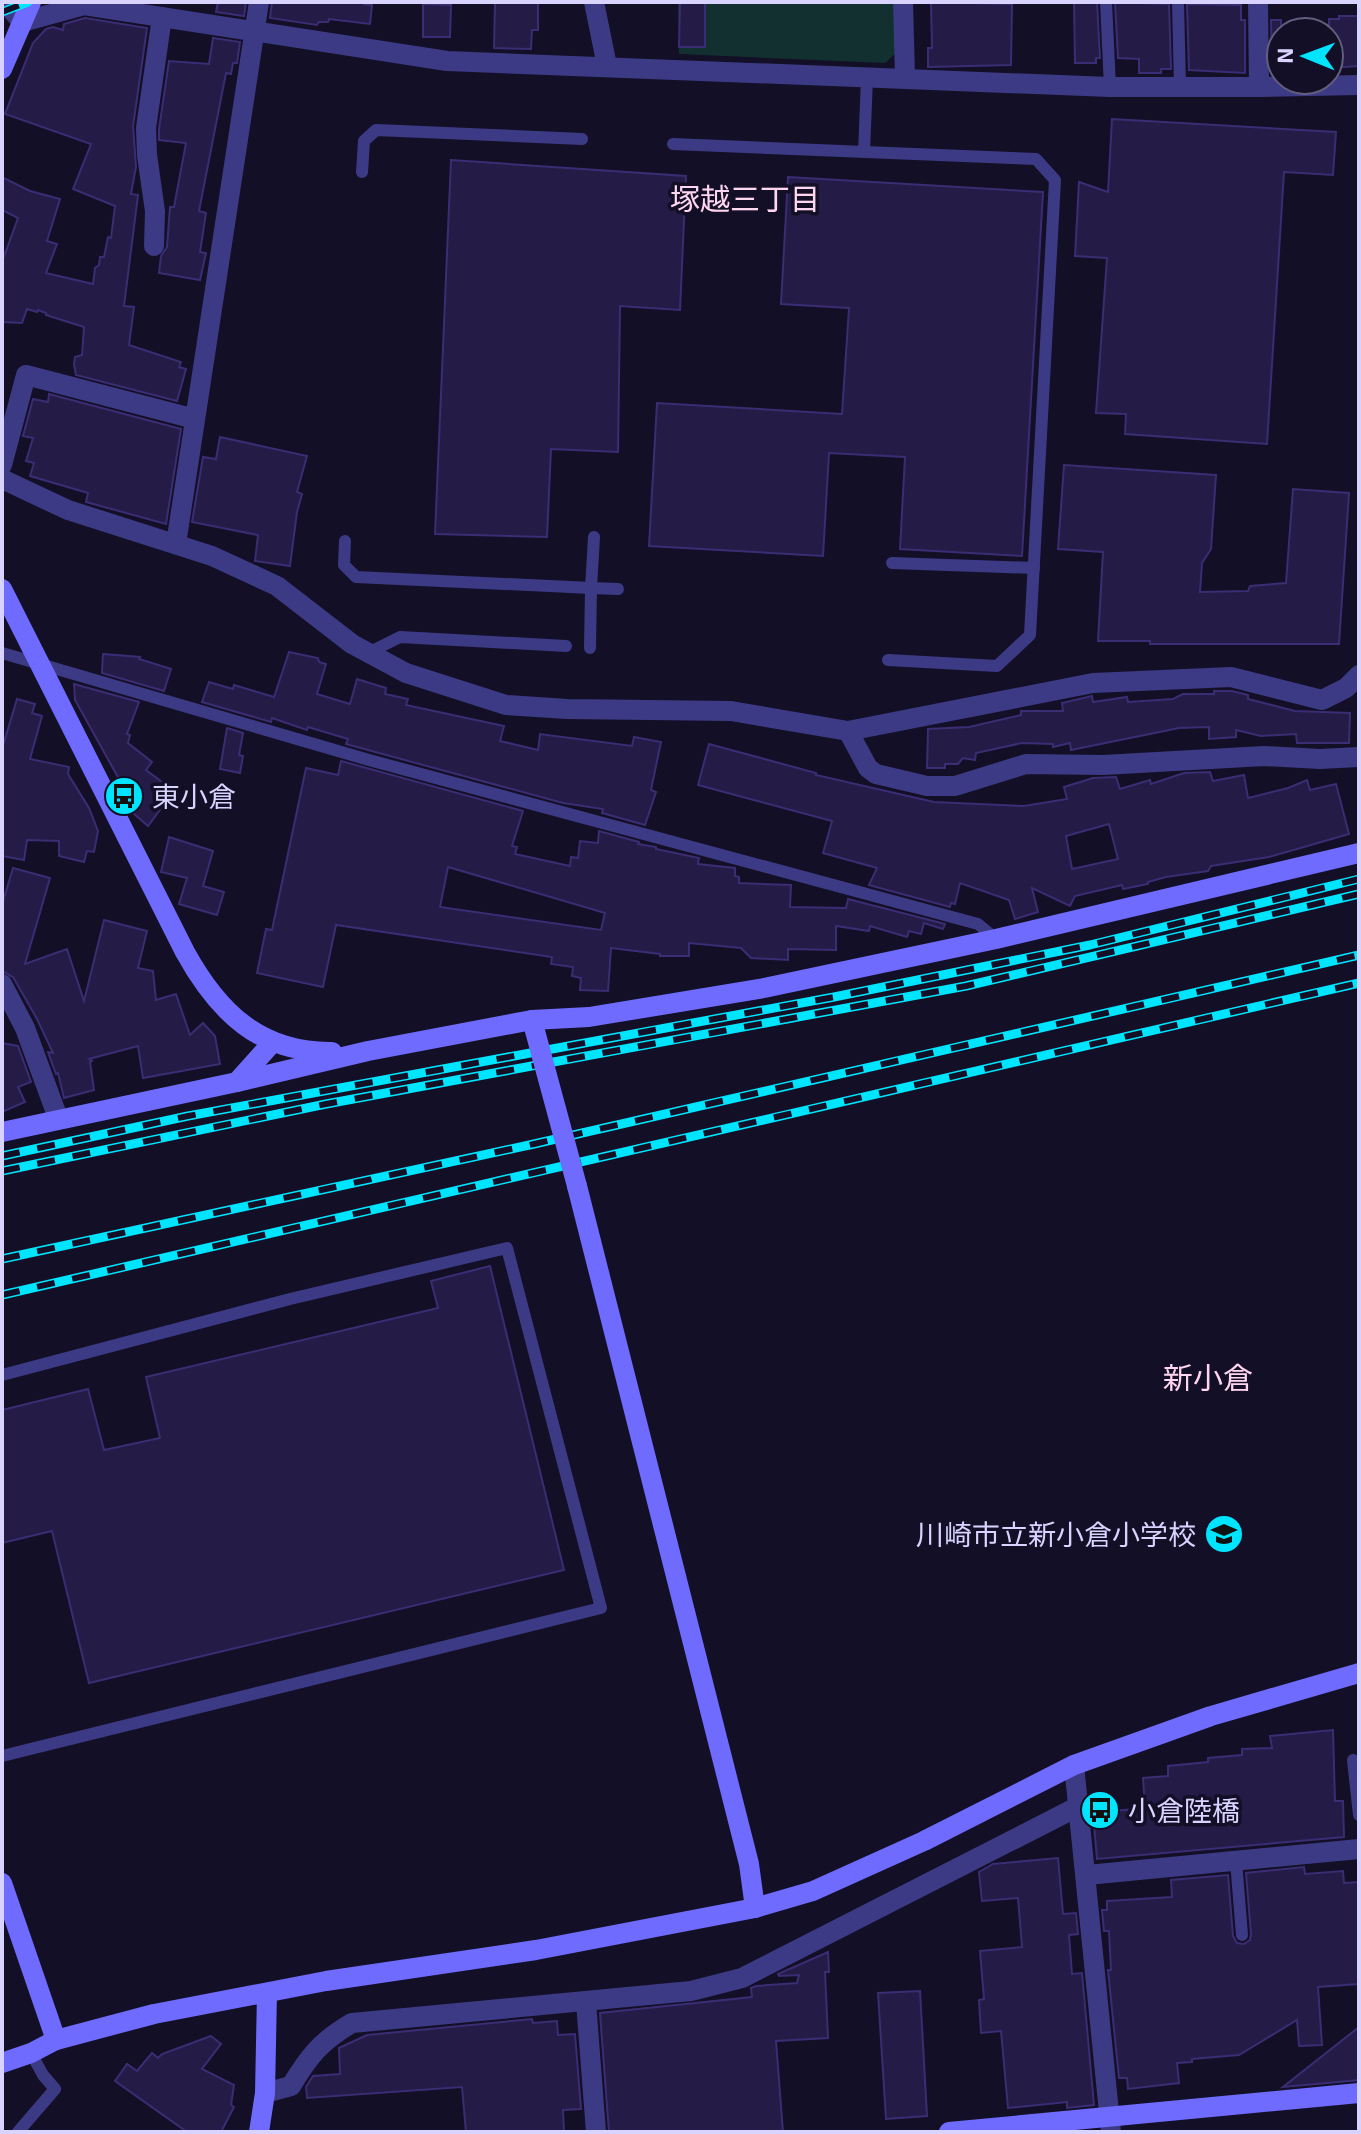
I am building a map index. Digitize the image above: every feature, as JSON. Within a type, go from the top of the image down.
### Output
[{"type":"street","points":[[5,2],[22,22]]},
{"type":"street","points":[[2,69],[31,2]]},
{"type":"street","points":[[176,544],[259,2]]},
{"type":"street","points":[[594,2],[607,66]]},
{"type":"street","points":[[903,2],[905,77]]},
{"type":"street","points":[[1258,2],[1259,87]]},
{"type":"street","points":[[22,22],[86,3],[447,61],[1110,87],[1359,85]]},
{"type":"street","points":[[154,246],[155,211],[146,128],[162,17]]},
{"type":"street","points":[[2,465],[26,375],[195,419]]},
{"type":"street","points":[[2,479],[68,510],[212,556],[277,586],[368,653],[417,677],[506,705],[731,711],[848,731],[1093,683],[1231,677],[1322,700],[1346,688],[1359,675]]},
{"type":"street","points":[[2,589],[196,973],[227,1012],[272,1043],[311,1052],[368,1051]]},
{"type":"street","points":[[848,731],[868,768],[876,774],[927,786],[955,786],[1026,764],[1103,765],[1248,757],[1359,757]]},
{"type":"street","points":[[2,1132],[368,1051],[532,1020],[589,1017],[764,988],[996,939],[1359,853]]},
{"type":"street","points":[[2,984],[25,1028],[58,1118]]},
{"type":"street","points":[[532,1020],[587,1224],[749,1864],[755,1908]]},
{"type":"street","points":[[237,1082],[272,1043]]},
{"type":"street","points":[[2,2063],[56,2040],[154,2014],[326,1981],[536,1950],[755,1908],[813,1891],[924,1841],[1074,1765],[1211,1716],[1359,1673]]},
{"type":"street","points":[[1074,1765],[1110,2124]]},
{"type":"street","points":[[265,2093],[291,2086],[304,2063],[328,2037],[352,2023],[691,1991],[742,1978],[1079,1806]]},
{"type":"street","points":[[1087,1875],[1359,1849]]},
{"type":"street","points":[[2,1883],[56,2040]]},
{"type":"street","points":[[259,2132],[265,2093],[267,1993]]},
{"type":"street","points":[[586,2002],[596,2132]]},
{"type":"street","points":[[949,2132],[1110,2124],[1359,2093]]},
{"type":"lane","points":[[1106,2],[1110,87]]},
{"type":"lane","points":[[1178,2],[1180,87]]},
{"type":"lane","points":[[864,152],[867,78]]},
{"type":"lane","points":[[362,172],[364,141],[376,130],[582,139]]},
{"type":"lane","points":[[673,144],[1036,159],[1055,180],[1030,635],[997,666],[888,660]]},
{"type":"lane","points":[[590,648],[594,537]]},
{"type":"lane","points":[[345,541],[344,565],[356,577],[618,589]]},
{"type":"lane","points":[[892,563],[1034,568]]},
{"type":"lane","points":[[368,653],[400,637],[566,646]]},
{"type":"lane","points":[[2,653],[41,667],[369,760],[978,924],[996,939]]},
{"type":"lane","points":[[2,1375],[290,1299],[507,1248],[601,1608],[2,1756]]},
{"type":"lane","points":[[1353,1760],[1359,1815]]},
{"type":"lane","points":[[1236,1861],[1242,1935]]},
{"type":"lane","points":[[18,2132],[55,2089],[31,2053]]},
{"type":"green space","points":[[678,2],[894,2],[896,53],[885,63],[679,54]]},
{"type":"building","points":[[218,2],[246,2],[244,16],[216,12]]},
{"type":"building","points":[[272,2],[364,2],[372,5],[370,24],[329,19],[317,25],[270,18]]},
{"type":"building","points":[[495,2],[538,2],[538,30],[532,30],[531,49],[494,48]]},
{"type":"building","points":[[680,2],[705,2],[705,47],[679,47]]},
{"type":"building","points":[[931,2],[1012,4],[1011,65],[928,67],[928,48],[932,48]]},
{"type":"building","points":[[1074,2],[1097,2],[1100,58],[1096,58],[1096,63],[1075,63]]},
{"type":"building","points":[[1115,2],[1169,4],[1171,69],[1161,69],[1161,73],[1139,73],[1139,59],[1118,58]]},
{"type":"building","points":[[423,4],[451,5],[450,37],[423,37]]},
{"type":"building","points":[[1187,4],[1241,5],[1241,20],[1245,20],[1245,73],[1189,70]]},
{"type":"building","points":[[1345,16],[1359,16],[1359,66],[1345,67]]},
{"type":"building","points":[[85,18],[147,28],[133,126],[136,167],[131,194],[138,195],[124,306],[134,307],[129,345],[181,362],[179,367],[186,369],[177,401],[76,375],[75,357],[82,355],[84,327],[27,309],[22,323],[2,322],[2,262],[18,218],[2,210],[2,177],[30,191],[60,199],[47,241],[57,244],[46,273],[93,284],[95,268],[99,265],[100,257],[104,257],[108,237],[111,238],[115,206],[73,189],[91,144],[5,114],[33,43],[46,29],[53,27],[63,30],[64,24]]},
{"type":"building","points":[[213,38],[240,42],[237,63],[233,63],[231,74],[226,73],[199,211],[206,213],[200,252],[206,253],[200,280],[159,273],[161,256],[167,247],[170,207],[174,207],[186,143],[159,140],[159,129],[169,61],[209,64]]},
{"type":"building","points":[[1112,119],[1336,132],[1333,175],[1284,172],[1267,444],[1125,434],[1126,414],[1096,413],[1107,258],[1075,256],[1079,182],[1108,192]]},
{"type":"building","points":[[451,160],[686,176],[680,310],[620,306],[618,452],[551,449],[547,537],[435,534]]},
{"type":"building","points":[[788,177],[1043,192],[1022,556],[900,549],[905,457],[829,453],[823,556],[649,546],[657,403],[842,414],[849,308],[781,304]]},
{"type":"building","points":[[49,394],[181,429],[166,524],[86,502],[88,493],[30,476],[34,463],[26,461],[33,438],[23,436],[33,399],[48,402]]},
{"type":"building","points":[[220,437],[307,456],[297,492],[302,494],[290,566],[255,561],[258,535],[192,522],[203,457],[216,459]]},
{"type":"building","points":[[1064,465],[1216,475],[1211,549],[1202,563],[1200,592],[1248,591],[1250,586],[1286,583],[1293,489],[1349,493],[1339,644],[1098,641],[1103,552],[1058,549]]},
{"type":"building","points":[[289,652],[318,658],[319,662],[326,664],[317,694],[350,704],[357,679],[386,688],[385,694],[408,699],[406,705],[504,726],[500,741],[538,750],[540,734],[632,746],[634,737],[661,742],[651,790],[656,792],[645,825],[602,813],[603,809],[563,803],[346,744],[348,739],[308,727],[307,730],[272,718],[271,722],[202,702],[209,682],[233,689],[234,685],[274,697]]},
{"type":"building","points":[[103,654],[140,657],[171,669],[164,691],[102,673]]},
{"type":"building","points":[[74,684],[139,702],[127,734],[130,735],[128,743],[152,762],[146,770],[174,791],[148,826],[128,805],[131,800],[124,797],[129,786],[119,779],[75,700]]},
{"type":"building","points":[[1214,691],[1232,691],[1248,695],[1248,699],[1295,711],[1350,713],[1349,743],[1297,743],[1296,734],[1261,736],[1236,730],[1236,737],[1209,739],[1209,727],[1179,728],[1071,750],[1070,743],[1053,747],[1053,744],[1022,743],[976,753],[975,760],[963,758],[958,764],[945,764],[945,768],[927,768],[928,729],[969,727],[1021,715],[1021,711],[1063,711],[1062,703],[1092,696],[1093,702],[1127,697],[1128,702],[1173,699],[1183,694],[1214,694]]},
{"type":"building","points":[[17,699],[35,704],[32,713],[42,716],[30,759],[69,767],[68,774],[89,808],[98,831],[94,852],[87,851],[84,862],[59,856],[59,841],[27,840],[24,860],[2,856],[2,749]]},
{"type":"building","points":[[227,728],[243,733],[240,773],[220,769]]},
{"type":"building","points":[[709,744],[816,775],[934,802],[1024,806],[1067,799],[1064,787],[1093,778],[1116,777],[1120,789],[1150,780],[1151,784],[1184,773],[1210,772],[1213,781],[1244,775],[1248,798],[1307,780],[1310,790],[1336,784],[1349,834],[1269,857],[1211,866],[1208,871],[1075,896],[1070,906],[1032,888],[1038,912],[1015,919],[1009,900],[960,883],[955,904],[951,903],[950,907],[869,885],[877,868],[823,853],[832,821],[698,785]],"holes":[[[1109,824],[1118,859],[1072,869],[1066,836]]]},
{"type":"building","points":[[341,761],[523,811],[512,846],[517,847],[515,854],[570,866],[571,857],[578,858],[580,841],[598,843],[599,831],[656,849],[699,858],[698,864],[735,868],[739,883],[791,885],[790,907],[846,908],[848,899],[945,924],[943,929],[924,923],[921,934],[909,931],[907,937],[870,926],[869,931],[836,926],[836,950],[788,949],[788,960],[751,958],[741,948],[689,943],[689,956],[660,956],[611,948],[608,991],[580,990],[581,978],[572,976],[573,967],[551,964],[552,957],[336,925],[323,987],[257,973],[266,929],[272,930],[306,768],[338,775]],"holes":[[[448,867],[605,913],[601,930],[440,907]]]},
{"type":"building","points":[[169,837],[213,851],[203,886],[224,892],[217,915],[179,904],[187,878],[161,872]]},
{"type":"building","points":[[13,868],[50,878],[25,964],[67,949],[84,1001],[104,920],[147,931],[138,968],[153,971],[156,1000],[176,994],[190,1035],[203,1023],[215,1036],[220,1064],[143,1078],[138,1046],[89,1059],[92,1061],[94,1090],[64,1098],[58,1073],[48,1052],[53,1053],[37,1019],[13,977],[2,971],[2,905]]},
{"type":"building","points":[[2,1043],[18,1046],[31,1082],[18,1087],[25,1102],[2,1112]]},
{"type":"building","points":[[490,1266],[564,1570],[89,1683],[52,1531],[2,1543],[2,1410],[88,1389],[104,1450],[160,1438],[146,1377],[438,1308],[431,1281]]},
{"type":"building","points":[[1333,1730],[1335,1801],[1343,1801],[1344,1837],[1097,1859],[1093,1813],[1145,1808],[1143,1778],[1168,1776],[1168,1766],[1242,1755],[1242,1749],[1272,1748],[1270,1736]]},
{"type":"building","points":[[1058,1858],[1063,1914],[1076,1913],[1078,1934],[1069,1935],[1072,1974],[1082,1973],[1094,2105],[1067,2108],[1067,2102],[1008,2108],[1001,2031],[981,2033],[979,2000],[984,1999],[980,1951],[1022,1947],[1018,1898],[982,1901],[979,1872],[993,1864]]},
{"type":"building","points":[[1304,1867],[1305,1874],[1343,1871],[1344,1883],[1359,1882],[1359,1984],[1318,1987],[1322,2045],[1299,2046],[1297,2020],[1239,2055],[1177,2063],[1179,2083],[1128,2089],[1127,2078],[1119,2078],[1108,1970],[1111,1970],[1109,1931],[1104,1931],[1102,1910],[1107,1910],[1107,1901],[1172,1897],[1171,1880],[1228,1875],[1233,1936],[1237,1943],[1244,1944],[1250,1940],[1251,1934],[1246,1873]]},
{"type":"building","points":[[828,1952],[829,1972],[825,1972],[828,2038],[776,2041],[783,2132],[609,2132],[600,2013],[752,1997],[751,1988],[756,1986],[797,1983],[799,1975],[778,1974]]},
{"type":"building","points":[[920,1991],[927,2116],[886,2119],[878,1993]]},
{"type":"building","points":[[532,2019],[533,2023],[557,2021],[558,2035],[575,2034],[581,2109],[563,2110],[564,2132],[466,2132],[462,2087],[307,2098],[306,2087],[313,2076],[340,2074],[339,2048],[367,2035]]},
{"type":"building","points":[[1359,2027],[1359,2080],[1283,2087]]},
{"type":"building","points":[[211,2036],[221,2044],[202,2069],[234,2085],[231,2105],[234,2107],[221,2132],[187,2132],[115,2081],[127,2064],[137,2071],[152,2053],[158,2058]]},
{"type":"railway","points":[[2,12],[28,2]]},
{"type":"railway","points":[[2,1156],[188,1116],[834,997],[1090,945],[1359,879]]},
{"type":"railway","points":[[2,1171],[326,1104],[966,986],[1359,894]]},
{"type":"railway","points":[[2,1259],[534,1144],[1359,955]]},
{"type":"railway","points":[[2,1295],[1359,983]]},
{"type":"place","name":"東小倉","points":[[124,796]]},
{"type":"place","name":"川崎市立新小倉小学校","points":[[1224,1534]]},
{"type":"place","name":"小倉陸橋","points":[[1100,1810]]},
{"type":"district","name":"塚越三丁目","points":[[745,198]]},
{"type":"district","name":"新小倉","points":[[1208,1377]]}]
